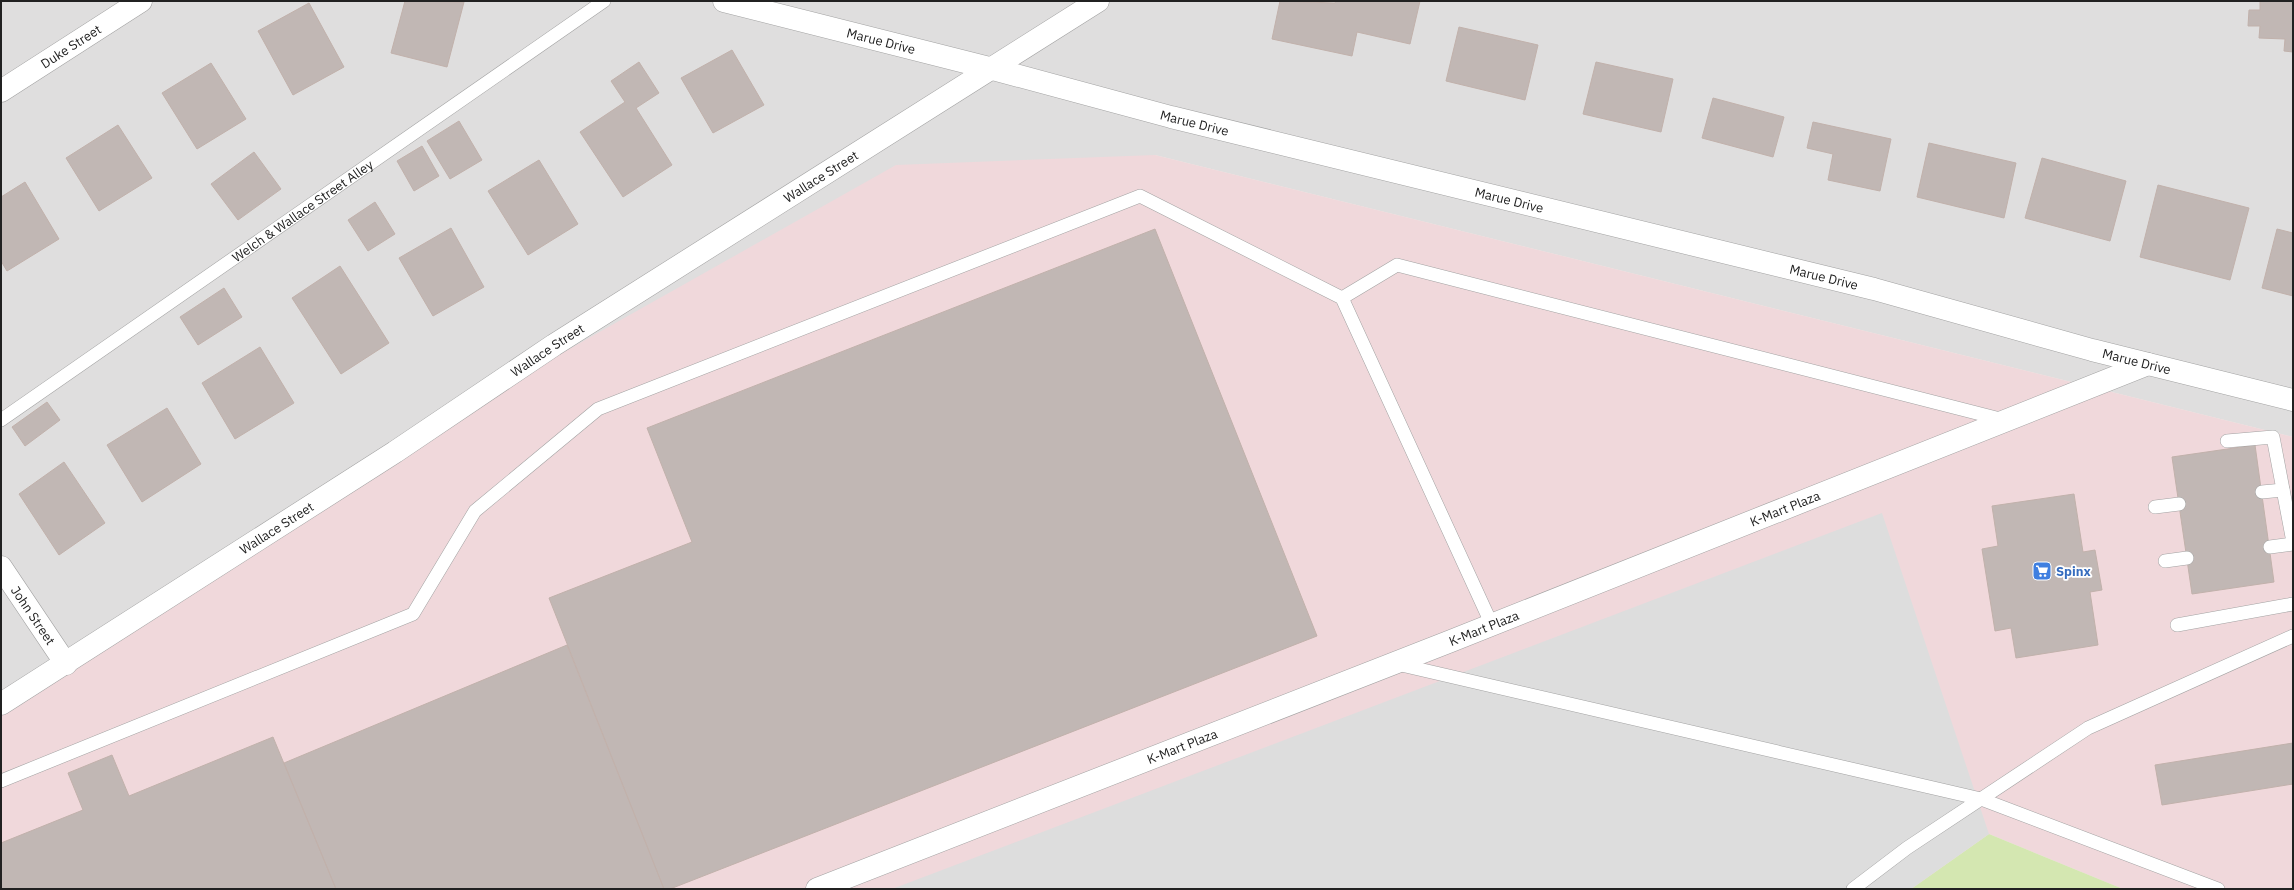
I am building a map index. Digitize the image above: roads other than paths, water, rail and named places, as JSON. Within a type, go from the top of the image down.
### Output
[{"type":"street","name":"Duke Street","points":[[1,91],[141,1]]},
{"type":"street","name":"Marue Drive","points":[[724,1],[1171,116],[1874,290],[2148,364],[2293,400]]},
{"type":"street","name":"Wallace Street","points":[[1,704],[66,664],[388,456],[554,346],[1098,1]]},
{"type":"street","name":"K-Mart Plaza","points":[[817,889],[1396,663],[2148,364]]},
{"type":"street","name":"John Street","points":[[1,567],[66,664]]},
{"type":"lane","name":"Welch & Wallace Street Alley","points":[[1,420],[604,1]]},
{"type":"lane","points":[[1,781],[413,614],[475,511],[598,409],[1140,196],[1342,298],[1492,625]]},
{"type":"lane","points":[[1342,298],[1397,265],[2006,421]]},
{"type":"lane","points":[[2227,441],[2272,437],[2293,543],[2270,547]]},
{"type":"lane","points":[[2262,492],[2283,490]]},
{"type":"lane","points":[[2155,507],[2179,504]]},
{"type":"lane","points":[[2165,561],[2187,558]]},
{"type":"lane","points":[[2177,625],[2293,604]]},
{"type":"lane","points":[[1853,889],[1907,848],[2088,728],[2293,636]]},
{"type":"lane","points":[[1396,663],[1981,799],[2218,889]]},
{"type":"place","name":"Spinx","points":[[2042,571]]}]
